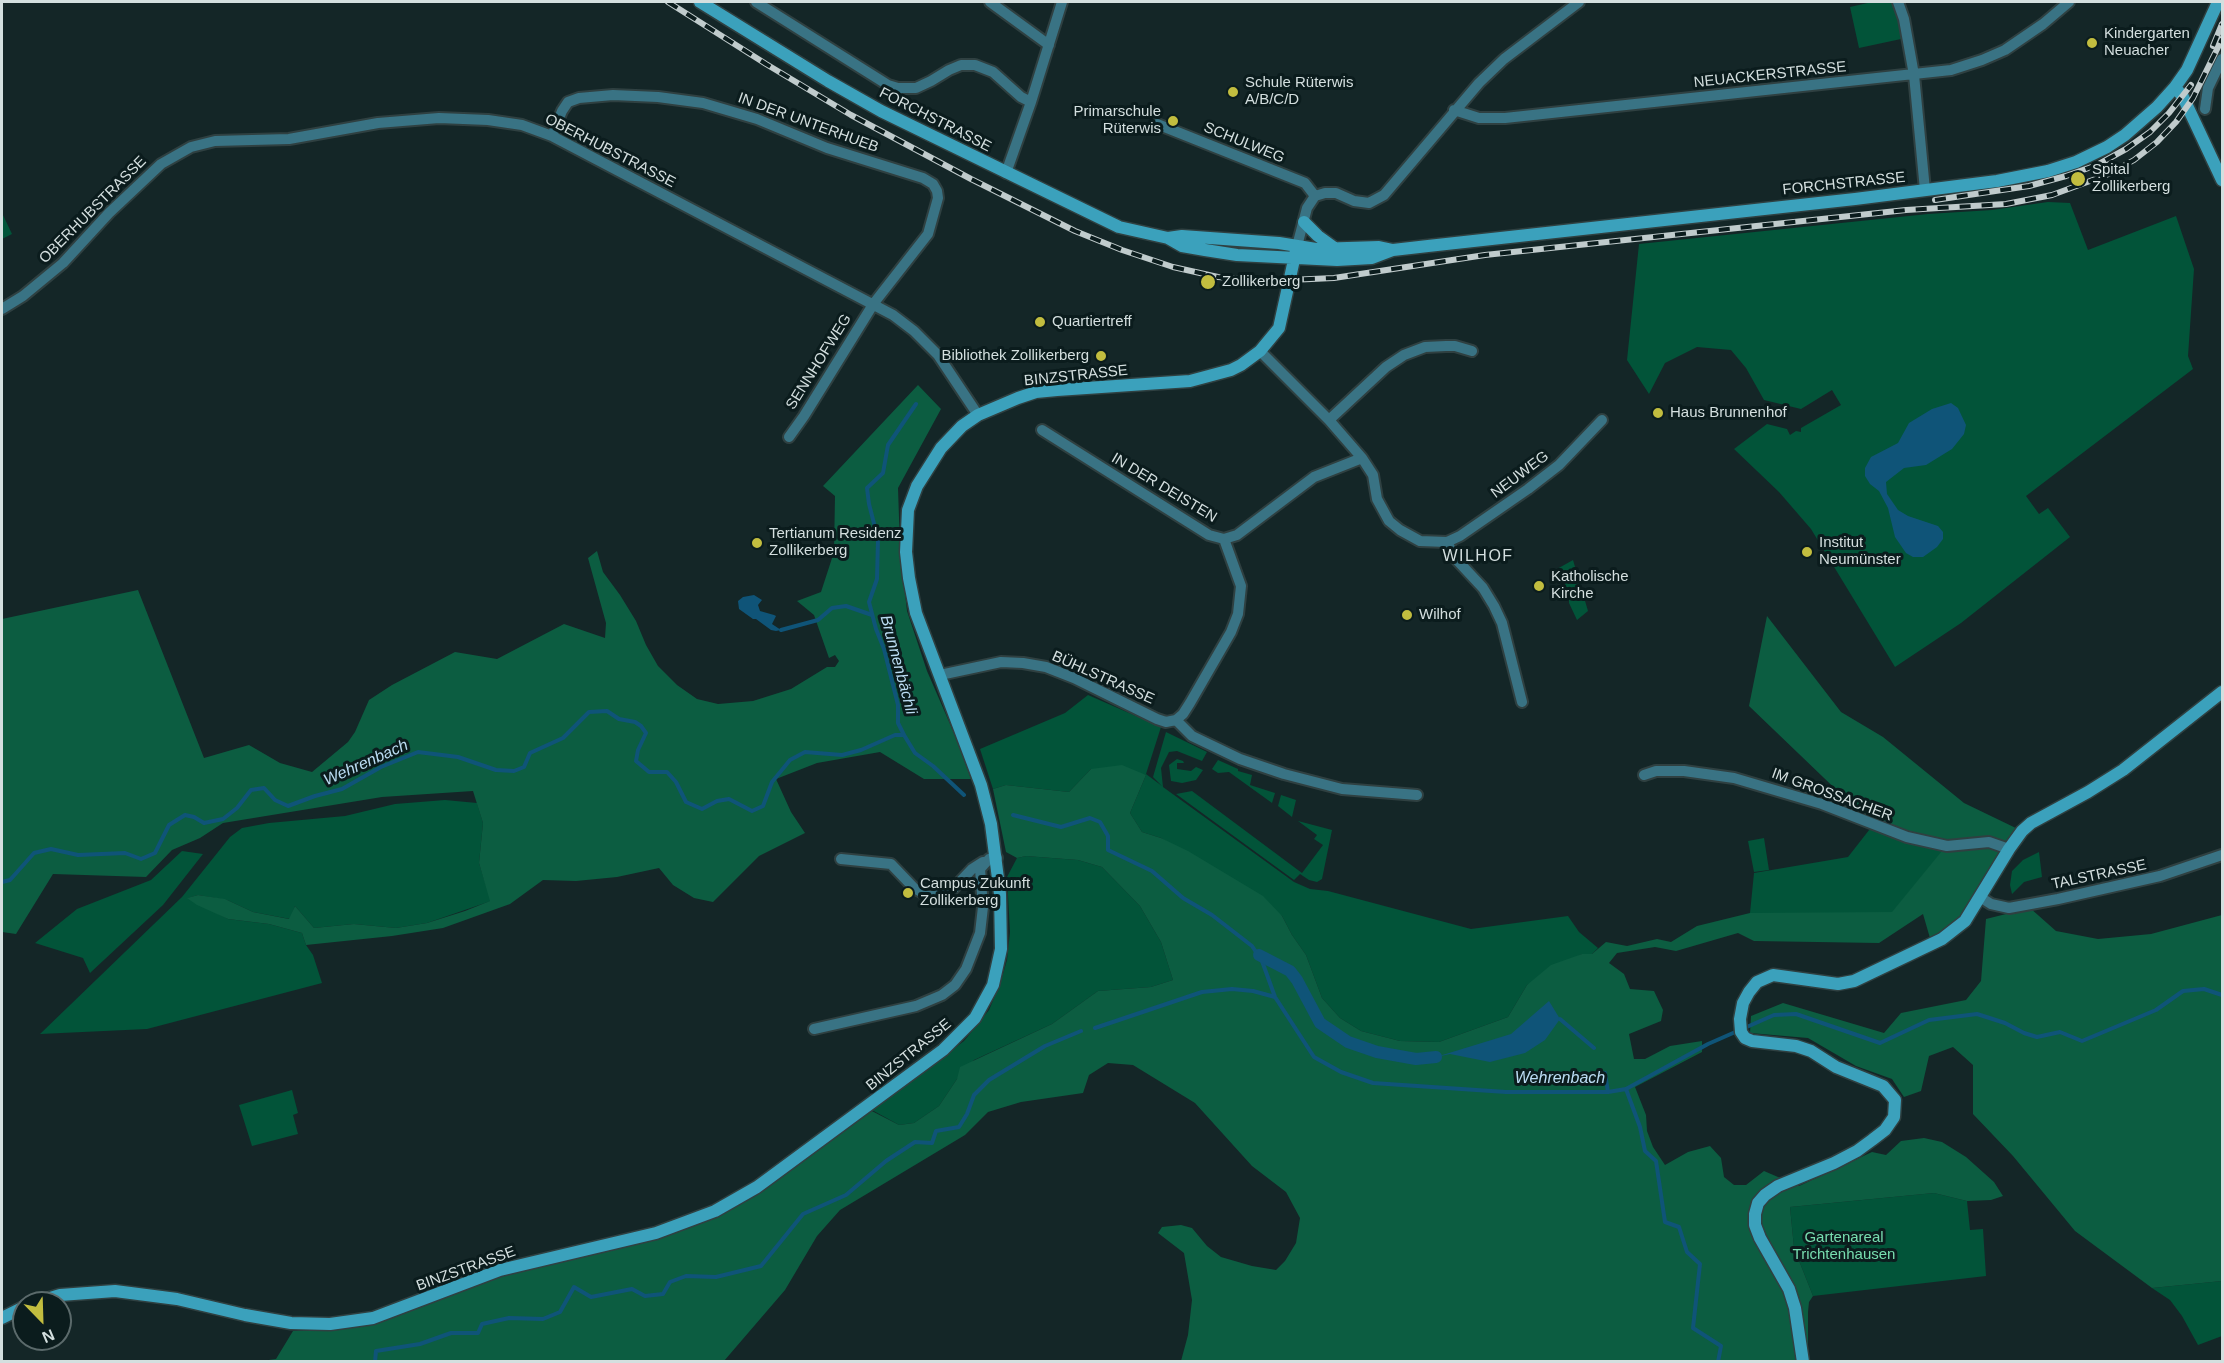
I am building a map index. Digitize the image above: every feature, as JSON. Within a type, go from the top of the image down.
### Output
[{"type":"main road","name":"FORCHSTRASSE","points":[[700,2],[881,111],[1119,227],[1168,238],[1182,246],[1237,255],[1338,260],[1372,258],[1393,250],[1925,190],[2025,176],[2076,162],[2126,135],[2175,87],[2187,70],[2218,2]]},
{"type":"main road","points":[[2175,87],[2183,97],[2223,180]]},
{"type":"main road","points":[[1304,222],[1336,249]]},
{"type":"main road","name":"FORCHSTRASSE","points":[[1168,238],[1182,236],[1316,249],[1379,247],[1393,250]]},
{"type":"main road","name":"BINZSTRASSE","points":[[72,1294],[115,1291],[166,1297],[281,1322],[308,1324],[373,1318],[500,1270],[656,1233],[705,1215],[757,1187],[943,1050],[975,1018],[993,985],[1001,949],[1000,894],[981,785],[916,613],[906,552],[908,510],[917,486],[941,448],[962,426],[999,405],[1036,392],[1190,381],[1231,370],[1260,351],[1279,328],[1296,246]]},
{"type":"main road","points":[[1803,1362],[1795,1308],[1789,1288],[1755,1225],[1758,1203],[1778,1186],[1834,1163],[1872,1140],[1885,1130],[1894,1117],[1895,1100],[1883,1086],[1836,1066],[1811,1051],[1796,1046],[1752,1041],[1745,1038],[1740,1026],[1743,1003],[1749,992],[1757,982],[1765,977],[1784,975],[1838,984],[1854,981],[1942,939],[1965,921],[2009,849],[2031,823],[2088,792],[2122,770],[2223,692]]},
{"type":"street","points":[[756,2],[888,85],[898,88],[916,88],[961,65],[975,65],[993,72],[1021,97],[1031,102]]},
{"type":"street","points":[[990,2],[1049,45]]},
{"type":"street","points":[[1006,172],[1031,102],[1062,2]]},
{"type":"street","points":[[1296,246],[1307,208],[1315,196],[1325,192],[1336,193],[1354,201],[1369,203],[1376,201],[1384,195],[1454,110],[1504,59],[1579,2]]},
{"type":"street","points":[[1898,2],[1904,19],[1914,75],[1925,190]]},
{"type":"street","name":"NEUACKERSTRASSE","points":[[1454,110],[1479,118],[1505,118],[1914,75],[1960,68],[2005,50],[2043,24],[2069,2]]},
{"type":"street","points":[[2205,110],[2208,88],[2223,59]]},
{"type":"street","name":"IN DER UNTERHUEB","points":[[552,136],[568,102],[579,98],[613,95],[658,96],[703,103],[757,119],[827,148],[923,178],[933,184],[938,198],[928,234],[874,303]]},
{"type":"street","name":"OBERHUBSTRASSE","points":[[2,309],[23,296],[63,263],[109,213],[161,164],[191,147],[215,141],[289,139],[350,127],[439,118],[499,122],[522,125],[552,136],[819,277],[874,303],[914,331],[938,356],[978,415]]},
{"type":"street","name":"SCHULWEG","points":[[1157,124],[1305,183],[1315,196]]},
{"type":"street","name":"SENNHOFWEG","points":[[789,437],[874,303]]},
{"type":"street","points":[[1329,420],[1386,367],[1404,355],[1425,347],[1455,346],[1472,351]]},
{"type":"street","points":[[1260,351],[1329,420],[1362,458],[1372,475],[1377,499],[1389,520],[1400,530],[1420,541],[1447,542],[1456,559],[1483,589],[1502,623],[1522,702]]},
{"type":"street","name":"NEUWEG","points":[[1447,542],[1460,536],[1551,471],[1579,446],[1602,420]]},
{"type":"street","name":"IN DER DEISTEN","points":[[1042,430],[1209,535],[1224,539],[1241,586],[1238,614],[1231,632],[1190,703],[1176,720]]},
{"type":"street","points":[[1224,539],[1237,535],[1314,477],[1362,458]]},
{"type":"street","name":"BÜHLSTRASSE","points":[[940,675],[1001,662],[1046,667],[1074,678],[1157,719],[1166,722],[1176,720],[1192,736],[1240,759],[1284,774],[1342,789],[1417,795]]},
{"type":"street","name":"IM GROSSACHER","points":[[1644,775],[1656,771],[1684,771],[1734,778],[1822,804],[1908,837],[1947,846],[1989,842],[2009,849]]},
{"type":"street","name":"TALSTRASSE","points":[[1980,897],[1991,904],[2009,908],[2038,903],[2118,887],[2223,855]]},
{"type":"street","points":[[841,859],[891,864],[914,888],[928,896],[936,896],[953,890],[972,868],[993,859]]},
{"type":"street","points":[[814,1029],[916,1006],[942,995],[955,985],[966,969],[980,933],[983,907],[980,869],[993,859]]},
{"type":"green space","points":[[1872,2],[1893,2],[1902,34],[1901,39],[1859,48],[1850,7]]},
{"type":"green space","points":[[2048,202],[2070,203],[2088,250],[2176,216],[2194,269],[2188,356],[2193,369],[2026,496],[2039,514],[2048,508],[2070,537],[1961,623],[1895,667],[1811,529],[1779,492],[1734,449],[1767,424],[1787,429],[1790,435],[1796,431],[1801,432],[1801,428],[1841,405],[1832,390],[1801,409],[1764,400],[1746,368],[1731,350],[1697,347],[1665,363],[1649,394],[1627,360],[1639,244],[1928,214],[1992,210]]},
{"type":"green space","points":[[2,213],[12,234],[2,239]]},
{"type":"green space","points":[[918,385],[941,409],[898,488],[900,547],[907,611],[927,671],[960,747],[971,779],[924,779],[880,752],[817,763],[776,779],[791,812],[805,833],[759,856],[713,902],[694,898],[673,885],[659,868],[617,877],[576,881],[543,880],[510,904],[443,928],[306,945],[302,933],[269,924],[228,919],[187,898],[198,895],[225,899],[253,912],[289,919],[295,906],[314,928],[354,924],[396,928],[427,923],[465,911],[490,901],[479,863],[483,823],[473,791],[382,797],[223,823],[200,838],[172,850],[146,877],[53,874],[16,934],[2,932],[2,619],[138,590],[204,758],[249,745],[280,763],[312,772],[348,742],[369,700],[392,685],[455,652],[497,659],[564,624],[605,638],[606,623],[588,558],[597,551],[603,572],[636,621],[658,666],[677,685],[697,699],[718,704],[753,701],[791,689],[827,667],[835,667],[839,661],[835,655],[829,658],[814,615],[797,601],[821,592],[834,552],[835,496],[823,486]]},
{"type":"green space","points":[[1573,560],[1588,611],[1577,620],[1569,603],[1569,593],[1557,569]]},
{"type":"green space","points":[[1767,616],[1841,712],[1883,737],[1964,803],[2022,831],[1972,912],[1932,945],[1923,914],[1879,943],[1754,941],[1738,933],[1676,951],[1655,947],[1617,953],[1609,963],[1624,974],[1630,989],[1654,991],[1663,1010],[1661,1021],[1629,1034],[1634,1059],[1645,1059],[1670,1046],[1702,1041],[1702,1052],[1635,1087],[1646,1115],[1647,1131],[1653,1147],[1665,1165],[1688,1152],[1710,1146],[1721,1158],[1724,1177],[1734,1185],[1746,1185],[1764,1171],[1799,1186],[1872,1152],[1886,1155],[1901,1141],[1924,1138],[1942,1142],[1966,1157],[1994,1182],[2003,1196],[1991,1200],[1967,1201],[1934,1193],[1790,1207],[1794,1248],[1813,1296],[1809,1302],[1808,1312],[1808,1361],[1181,1361],[1188,1335],[1192,1300],[1184,1253],[1158,1233],[1162,1227],[1181,1225],[1192,1228],[1207,1246],[1221,1257],[1276,1270],[1285,1261],[1296,1243],[1300,1218],[1286,1192],[1252,1166],[1195,1103],[1133,1065],[1108,1063],[1089,1075],[1083,1093],[1021,1102],[988,1112],[965,1135],[840,1210],[817,1236],[785,1290],[724,1361],[254,1362],[276,1359],[293,1331],[330,1329],[476,1278],[656,1233],[733,1202],[866,1108],[899,1125],[914,1123],[939,1106],[957,1079],[960,1067],[1052,1024],[1098,991],[1151,987],[1173,980],[1161,942],[1140,906],[1102,867],[1078,860],[1026,856],[1017,858],[1006,852],[993,789],[1006,785],[1069,792],[1091,769],[1122,765],[1146,775],[1130,813],[1142,832],[1188,851],[1263,896],[1282,916],[1306,955],[1322,998],[1340,1018],[1361,1031],[1400,1041],[1439,1042],[1508,1017],[1527,985],[1551,965],[1582,954],[1592,954],[1606,942],[1627,946],[1657,939],[1671,942],[1697,926],[1750,913],[1892,912],[1946,846],[1873,825],[1749,706]]},
{"type":"green space","points":[[1088,695],[1161,727],[1146,774],[1162,786],[1153,777],[1166,732],[1207,752],[1202,761],[1177,751],[1169,752],[1161,768],[1163,787],[1294,882],[1310,889],[1328,891],[1471,929],[1568,916],[1579,932],[1598,948],[1592,954],[1582,954],[1527,985],[1508,1017],[1439,1042],[1400,1041],[1361,1031],[1340,1018],[1322,998],[1306,955],[1282,916],[1161,838],[1142,832],[1130,813],[1146,775],[1091,769],[1069,792],[1006,785],[993,789],[980,749],[1065,713]]},
{"type":"green space","points":[[1177,759],[1184,763],[1177,763],[1177,769],[1191,771],[1196,767],[1203,770],[1196,780],[1182,783],[1171,781],[1169,765]]},
{"type":"green space","points":[[1218,760],[1238,771],[1252,775],[1250,785],[1275,793],[1272,803],[1229,772],[1218,773],[1212,769]]},
{"type":"green space","points":[[1192,791],[1302,873],[1323,845],[1314,839],[1317,835],[1298,821],[1332,830],[1322,879],[1317,882],[1300,874],[1294,880],[1176,794]]},
{"type":"green space","points":[[1281,795],[1296,800],[1292,817],[1278,806]]},
{"type":"green space","points":[[445,800],[477,803],[483,823],[479,863],[491,901],[427,923],[396,928],[354,924],[314,928],[295,906],[290,919],[253,912],[227,900],[198,895],[188,898],[228,919],[269,924],[302,933],[313,955],[322,983],[147,1029],[40,1034],[182,897],[230,837],[242,828],[269,823],[345,816],[395,804]]},
{"type":"green space","points":[[1873,825],[1947,846],[1892,913],[1750,913],[1754,873],[1848,857]]},
{"type":"green space","points":[[1764,838],[1769,870],[1754,872],[1748,841]]},
{"type":"green space","points":[[182,851],[203,854],[163,905],[90,973],[83,958],[35,943],[77,909],[151,880]]},
{"type":"green space","points":[[2039,852],[2042,877],[2024,882],[2012,894],[2010,885],[2012,871],[2023,860]]},
{"type":"green space","points":[[1026,856],[1078,860],[1102,867],[1140,906],[1161,942],[1173,980],[1151,987],[1098,991],[1052,1024],[974,1060],[957,1079],[939,1106],[914,1123],[899,1125],[872,1110],[964,1041],[989,1010],[1007,960],[1010,932],[1007,877],[1017,858]]},
{"type":"green space","points":[[2030,908],[2056,931],[2098,939],[2151,934],[2222,915],[2222,1281],[2152,1288],[2075,1231],[2013,1156],[1973,1114],[1973,1065],[1953,1047],[1929,1056],[1921,1091],[1904,1097],[1892,1079],[1856,1066],[1808,1038],[1750,1033],[1751,1016],[1783,1003],[1884,1033],[1901,1013],[1966,1000],[1981,981],[1986,919]]},
{"type":"green space","points":[[292,1090],[298,1113],[293,1115],[298,1134],[252,1146],[239,1105]]},
{"type":"green space","name":"Gartenareal Trichtenhausen","points":[[1934,1193],[1967,1201],[1970,1230],[1983,1229],[1986,1276],[1813,1296],[1794,1248],[1790,1207]]},
{"type":"green space","points":[[2222,1281],[2222,1336],[2198,1345],[2170,1300],[2152,1288]]},
{"type":"water","points":[[1951,403],[1958,408],[1966,425],[1964,434],[1952,449],[1926,465],[1904,468],[1886,482],[1887,494],[1898,510],[1908,516],[1938,526],[1943,532],[1943,539],[1937,547],[1923,557],[1913,557],[1906,553],[1895,537],[1888,508],[1879,491],[1870,484],[1865,476],[1865,468],[1871,457],[1898,443],[1909,423],[1932,409]]},
{"type":"water","points":[[754,595],[762,600],[758,605],[760,611],[776,616],[772,624],[781,630],[771,630],[739,609],[738,601],[743,597]]},
{"type":"water","points":[[1549,1001],[1560,1019],[1545,1040],[1525,1053],[1490,1062],[1450,1054],[1436,1057],[1511,1034]]},
{"type":"waterway","name":"Brunnenbächli","points":[[904,735],[898,723],[898,705],[869,602],[877,579],[878,539],[867,488],[883,473],[888,445],[916,404]]},
{"type":"waterway","points":[[781,630],[818,620],[832,608],[846,606],[872,615]]},
{"type":"waterway","name":"Wehrenbach","points":[[2,882],[10,880],[34,853],[51,849],[78,855],[125,853],[141,859],[155,853],[169,825],[185,815],[204,823],[223,819],[237,808],[251,790],[264,788],[275,800],[288,806],[342,789],[381,767],[418,752],[458,757],[496,770],[514,771],[524,767],[530,753],[563,738],[589,712],[607,711],[619,719],[635,722],[641,726],[646,733],[638,750],[636,761],[649,772],[667,772],[676,782],[686,802],[702,809],[717,801],[729,799],[752,811],[763,806],[772,782],[790,760],[805,752],[842,755],[861,750],[895,735],[904,735],[915,753],[933,766],[964,795]]},
{"type":"waterway","name":"Wehrenbach","points":[[1013,815],[1061,827],[1090,818],[1100,822],[1108,836],[1108,850],[1152,871],[1183,898],[1212,915],[1252,946],[1262,961],[1275,997],[1314,1057],[1341,1072],[1373,1083],[1506,1092],[1608,1092],[1626,1089],[1708,1044],[1774,1015],[1796,1014],[1880,1043],[1929,1020],[1977,1014],[2037,1037],[2060,1032],[2082,1041],[2156,1010],[2183,991],[2204,989],[2222,995]]},
{"type":"waterway","points":[[1259,955],[1290,971],[1320,1023],[1348,1042],[1377,1052],[1416,1059],[1436,1057]]},
{"type":"waterway","points":[[1095,1028],[1202,992],[1232,989],[1253,991],[1275,997]]},
{"type":"waterway","points":[[1560,1019],[1594,1048]]},
{"type":"waterway","points":[[375,1362],[376,1351],[420,1344],[451,1333],[478,1333],[482,1324],[509,1318],[543,1319],[560,1312],[574,1287],[591,1297],[632,1289],[645,1296],[663,1294],[670,1282],[686,1276],[716,1277],[761,1266],[803,1214],[846,1195],[886,1161],[915,1142],[932,1143],[936,1131],[959,1127],[974,1095],[989,1080],[1045,1046],[1081,1031]]},
{"type":"waterway","points":[[1605,1073],[1608,1092]]},
{"type":"waterway","points":[[1626,1089],[1640,1127],[1645,1151],[1656,1161],[1665,1222],[1679,1227],[1687,1252],[1700,1264],[1693,1328],[1721,1346],[1718,1362]]},
{"type":"railway","points":[[668,2],[851,115],[1075,231],[1173,267],[1218,277],[1267,281],[1334,278],[1485,255],[1906,210],[2006,204],[2052,195],[2109,174],[2134,160],[2157,142],[2176,122],[2193,98],[2222,39]]},
{"type":"railway","points":[[2213,46],[2222,24]]},
{"type":"railway","points":[[1935,200],[2029,186],[2097,165],[2150,132],[2169,113],[2191,85]]},
{"type":"place","name":"Kindergarten Neuacher","points":[[2092,43]]},
{"type":"place","name":"Schule Rüterwis A/B/C/D","points":[[1233,92]]},
{"type":"place","name":"Primarschule Rüterwis","points":[[1173,121]]},
{"type":"place","name":"Spital Zollikerberg","points":[[2078,179]]},
{"type":"place","name":"Zollikerberg","points":[[1208,282]]},
{"type":"place","name":"Quartiertreff","points":[[1040,322]]},
{"type":"place","name":"Bibliothek Zollikerberg","points":[[1101,356]]},
{"type":"place","name":"Haus Brunnenhof","points":[[1658,413]]},
{"type":"place","name":"Tertianum Residenz Zollikerberg","points":[[757,543]]},
{"type":"place","name":"Institut Neumünster","points":[[1807,552]]},
{"type":"place","name":"Katholische Kirche","points":[[1539,586]]},
{"type":"place","name":"Wilhof","points":[[1407,615]]},
{"type":"place","name":"Campus Zukunft Zollikerberg","points":[[908,893]]},
{"type":"district","name":"WILHOF","points":[[1478,557]]}]
